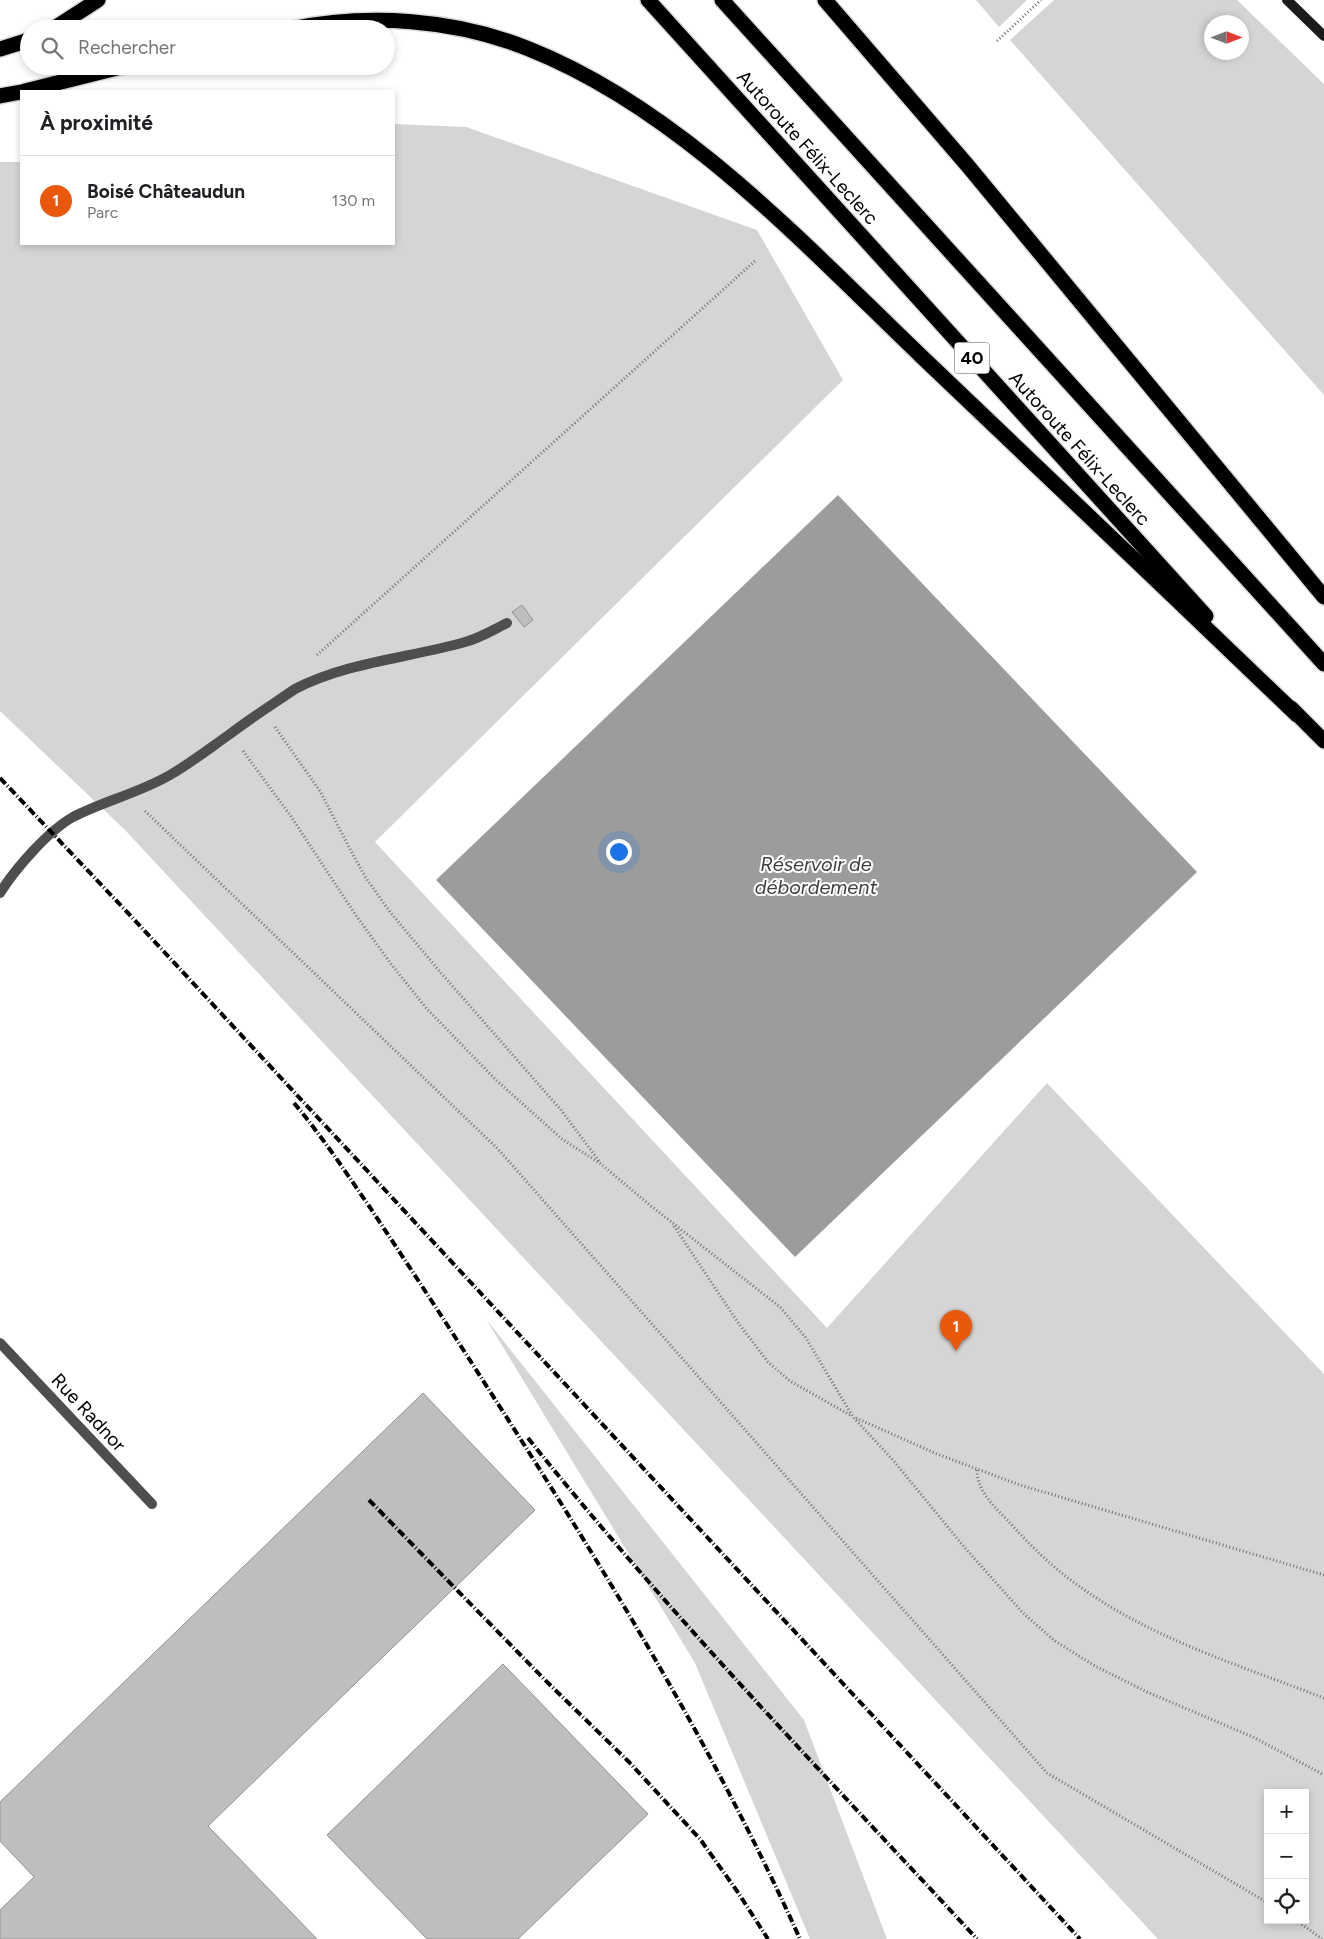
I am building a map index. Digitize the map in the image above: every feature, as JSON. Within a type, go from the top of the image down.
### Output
[{"type":"highway","points":[[67,20],[98,0]]},
{"type":"highway","name":"Autoroute Félix-Leclerc","points":[[648,0],[1297,715],[1324,741]]},
{"type":"highway","name":"Autoroute Félix-Leclerc","points":[[722,0],[1324,664]]},
{"type":"highway","points":[[825,0],[968,166],[1324,597]]},
{"type":"highway","points":[[395,22],[432,25],[490,36],[531,50],[583,74],[630,102],[703,154],[798,239],[1297,715]]},
{"type":"highway","points":[[0,49],[20,43]]},
{"type":"highway","points":[[31,90],[90,75]]},
{"type":"highway","points":[[0,96],[20,93]]},
{"type":"street","points":[[1287,0],[1324,36]]},
{"type":"street","points":[[0,893],[51,833],[64,822],[128,795],[183,768],[262,711],[308,682],[351,668],[466,642],[507,623]]},
{"type":"street","name":"Rue Radnor","points":[[1,1347],[152,1504]]},
{"type":"path","points":[[997,41],[1041,0]]},
{"type":"path","points":[[310,661],[755,261]]},
{"type":"path","points":[[262,711],[320,791],[350,852],[390,912],[440,973],[561,1110],[601,1164]]},
{"type":"path","points":[[230,734],[290,815],[386,957],[427,1009],[469,1053],[562,1139],[601,1164],[672,1223],[766,1294],[789,1316],[806,1338],[853,1417],[893,1460],[1005,1595],[1028,1618],[1073,1654],[1120,1679],[1253,1736],[1324,1775]]},
{"type":"path","points":[[128,795],[498,1149],[1047,1773],[1264,1901]]},
{"type":"path","points":[[672,1223],[739,1324],[768,1362],[790,1381],[853,1417],[978,1470],[1098,1509],[1324,1576]]},
{"type":"path","points":[[978,1470],[978,1482],[991,1502],[1038,1553],[1084,1590],[1130,1618],[1162,1634],[1324,1698]]},
{"type":"path","points":[[1301,1924],[1322,1939]]},
{"type":"shaded area","points":[[976,0],[1027,0],[999,27]]},
{"type":"shaded area","points":[[1054,0],[1237,0],[1324,84],[1324,395],[1010,40]]},
{"type":"shaded area","points":[[395,124],[466,127],[757,230],[843,380],[375,842],[827,1328],[1047,1083],[1324,1374],[1324,1939],[1158,1939],[125,830],[0,711],[0,162],[20,162],[20,245],[395,245]]},
{"type":"shaded area","points":[[486,1319],[804,1720],[887,1939],[810,1939],[695,1663]]},
{"type":"water","name":"Réservoir de débordement","points":[[838,495],[1197,872],[795,1257],[436,880]]},
{"type":"building","points":[[522,605],[533,620],[524,627],[512,612]]},
{"type":"building","points":[[423,1393],[535,1510],[208,1826],[317,1939],[0,1939],[0,1910],[34,1877],[0,1841],[0,1802]]},
{"type":"building","points":[[503,1664],[648,1814],[518,1939],[427,1939],[327,1835]]},
{"type":"railway","points":[[0,778],[128,913],[1080,1939]]},
{"type":"railway","points":[[294,1103],[342,1166],[412,1270],[568,1515],[652,1653],[730,1794],[800,1939]]},
{"type":"railway","points":[[528,1438],[636,1567],[748,1693],[977,1939]]},
{"type":"railway","points":[[369,1500],[545,1680],[629,1762],[700,1839],[768,1939]]},
{"type":"place","name":"Boisé Châteaudun","points":[[956,1351]]}]
